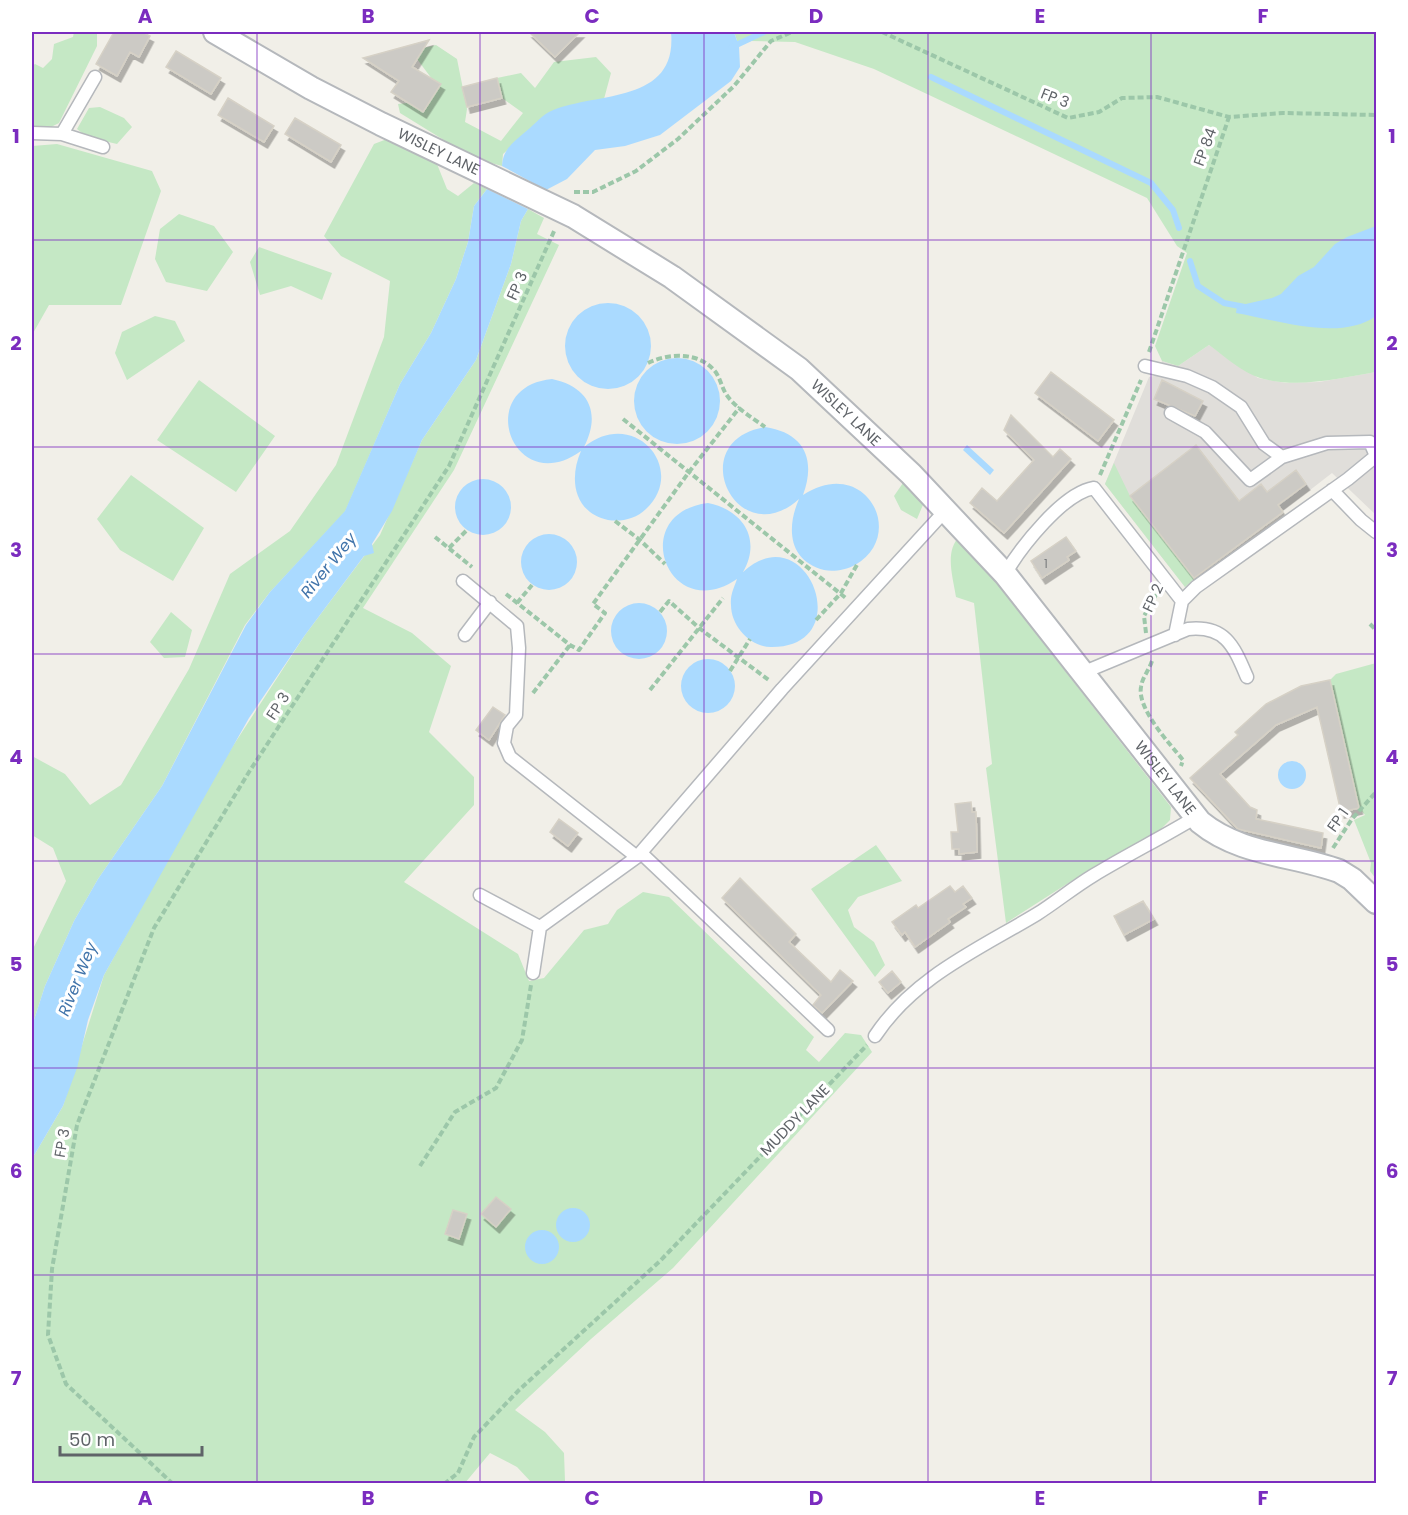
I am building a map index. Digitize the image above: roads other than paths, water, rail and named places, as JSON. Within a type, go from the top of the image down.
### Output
[{"type":"street","name":"WISLEY LANE","points":[[215,32],[311,88],[551,206],[672,277],[799,369],[878,442],[1005,574],[1196,817],[1211,831],[1238,844],[1323,865],[1352,879],[1377,902]]},
{"type":"lane","points":[[62,134],[95,77]]},
{"type":"lane","points":[[32,133],[62,134],[103,147]]},
{"type":"lane","points":[[1146,366],[1187,376],[1212,387],[1241,407],[1264,444],[1282,457]]},
{"type":"lane","points":[[1171,413],[1205,432],[1250,480],[1282,457],[1327,443],[1370,442],[1376,456],[1196,587],[1182,601],[1175,635]]},
{"type":"lane","name":"FP 2","points":[[1005,574],[1020,549],[1075,495],[1084,489],[1094,488],[1182,601]]},
{"type":"lane","points":[[1332,490],[1361,520],[1377,532]]},
{"type":"lane","points":[[533,973],[540,927],[639,855],[782,689],[945,511]]},
{"type":"lane","points":[[463,581],[517,626],[519,648],[516,715],[507,726],[504,743],[510,757],[639,855],[828,1030]]},
{"type":"lane","points":[[465,635],[490,602]]},
{"type":"lane","points":[[1082,672],[1175,635],[1202,628],[1215,630],[1227,639],[1247,677]]},
{"type":"lane","points":[[875,1036],[891,1016],[935,974],[1036,914],[1094,876],[1196,817]]},
{"type":"lane","points":[[480,895],[540,927]]},
{"type":"water","points":[[671,32],[734,32],[739,46],[740,67],[731,81],[660,135],[625,146],[595,150],[567,179],[546,190],[502,166],[506,151],[512,144],[549,112],[629,92],[647,84],[661,73],[670,56]]},
{"type":"water","name":"River Wey","points":[[487,189],[528,209],[521,221],[511,264],[476,360],[422,440],[392,511],[372,544],[374,553],[364,556],[305,635],[249,718],[104,975],[88,1020],[77,1068],[63,1106],[32,1159],[32,1026],[45,986],[74,921],[98,879],[162,786],[246,625],[270,592],[345,511],[400,384],[431,333],[456,279],[468,242],[474,206]]},
{"type":"water","points":[[1376,226],[1376,316],[1361,324],[1327,328],[1289,324],[1236,313],[1237,306],[1281,294],[1298,276],[1314,267],[1335,244]]},
{"type":"water","points":[[600,303],[616,303],[639,315],[648,329],[651,346],[648,363],[639,377],[616,389],[600,389],[584,382],[572,370],[565,354],[565,338],[572,322],[584,310]]},
{"type":"water","points":[[677,358],[701,365],[713,377],[720,401],[713,425],[701,437],[677,444],[653,437],[641,425],[634,401],[641,377],[653,365]]},
{"type":"water","points":[[552,379],[575,388],[589,404],[592,424],[584,447],[603,436],[621,434],[637,438],[650,448],[658,461],[661,477],[657,493],[646,509],[638,515],[613,521],[596,516],[587,510],[577,493],[575,483],[577,461],[581,451],[557,462],[537,462],[521,452],[511,436],[508,418],[513,401],[527,386]]},
{"type":"water","points":[[765,427],[790,435],[804,450],[808,470],[803,495],[825,485],[845,484],[861,491],[872,503],[878,519],[878,536],[871,552],[855,565],[828,571],[812,565],[803,558],[793,541],[792,531],[799,499],[776,513],[756,513],[739,505],[728,489],[723,471],[727,452],[740,436]]},
{"type":"water","points":[[967,445],[994,470],[990,475],[963,450]]},
{"type":"water","points":[[483,479],[494,481],[503,487],[509,496],[511,507],[509,518],[503,527],[494,533],[483,535],[472,533],[463,527],[457,518],[455,507],[457,496],[463,487],[472,481]]},
{"type":"water","points":[[708,503],[731,512],[746,528],[750,538],[750,548],[743,572],[766,558],[787,559],[803,570],[814,588],[818,608],[813,627],[798,642],[771,647],[763,646],[743,634],[734,620],[731,605],[732,592],[737,579],[713,590],[692,588],[676,578],[666,562],[663,544],[668,526],[683,511]]},
{"type":"water","points":[[543,534],[555,534],[565,538],[573,546],[577,562],[573,578],[565,586],[555,590],[543,590],[533,586],[525,578],[521,568],[521,556],[525,546],[533,538]]},
{"type":"water","points":[[639,603],[650,605],[659,611],[665,620],[667,631],[665,642],[659,651],[650,657],[639,659],[628,657],[619,651],[613,642],[611,631],[613,620],[619,611],[628,605]]},
{"type":"water","points":[[708,659],[718,661],[727,667],[733,676],[735,686],[733,696],[727,705],[718,711],[708,713],[698,711],[689,705],[683,696],[681,686],[683,676],[689,667],[698,661]]},
{"type":"water","points":[[1292,761],[1302,765],[1306,775],[1302,785],[1292,789],[1282,785],[1278,775],[1282,765]]},
{"type":"water","points":[[573,1208],[585,1213],[590,1225],[585,1237],[573,1242],[561,1237],[556,1225],[561,1213]]},
{"type":"water","points":[[542,1230],[554,1235],[559,1247],[554,1259],[542,1264],[530,1259],[525,1247],[530,1235]]},
{"type":"waterway","points":[[732,47],[764,32]]},
{"type":"waterway","points":[[931,77],[1151,183],[1173,210],[1179,228]]},
{"type":"waterway","points":[[1190,261],[1198,286],[1224,303],[1245,307]]}]
